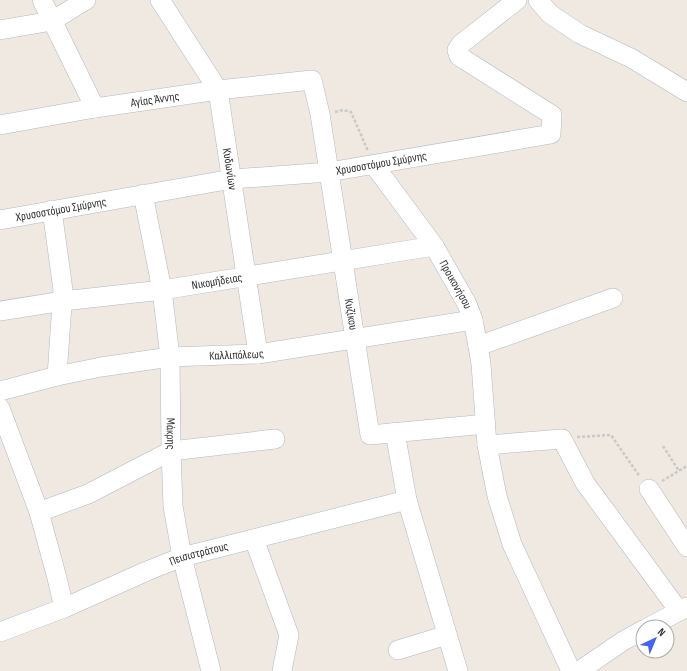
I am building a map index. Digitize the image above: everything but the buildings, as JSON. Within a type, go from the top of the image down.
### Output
[{"type":"street","points":[[42,0],[95,108]]},
{"type":"street","points":[[0,30],[52,21],[86,0]]},
{"type":"street","name":"Κυδωνίων","points":[[160,0],[218,90],[258,354]]},
{"type":"street","name":"Χρυσοστόμου Σμύρνης","points":[[0,220],[232,179],[329,172],[551,134],[552,115],[459,56],[457,50],[460,44],[517,0]]},
{"type":"street","points":[[538,0],[550,14],[580,34],[631,58],[687,92]]},
{"type":"street","name":"Αγίας Άννης","points":[[0,125],[95,108],[218,90],[312,80]]},
{"type":"street","name":"Κυζίκου","points":[[312,80],[320,114],[370,435],[486,424]]},
{"type":"street","name":"Προικονήσου","points":[[374,164],[434,246],[467,304],[473,320],[478,346],[487,444],[497,496],[512,544],[571,671]]},
{"type":"street","name":"Μάκρης","points":[[144,194],[162,290],[170,357],[170,451],[173,506],[182,557],[211,671]]},
{"type":"street","points":[[52,210],[63,279],[63,300],[57,376]]},
{"type":"street","name":"Νικομήδειας","points":[[0,311],[63,300],[162,290],[434,246]]},
{"type":"street","points":[[478,346],[613,298]]},
{"type":"street","name":"Καλλιπόλεως","points":[[0,391],[57,376],[101,367],[170,357],[258,354],[473,320]]},
{"type":"street","points":[[0,408],[39,512],[64,608]]},
{"type":"street","points":[[395,432],[407,500],[458,671]]},
{"type":"street","points":[[39,512],[88,494],[170,451],[275,439]]},
{"type":"street","points":[[487,444],[562,439],[585,483],[683,609],[664,619]]},
{"type":"street","points":[[649,489],[687,547]]},
{"type":"street","name":"Πεισιστράτους","points":[[0,632],[64,608],[182,557],[407,500]]},
{"type":"street","points":[[254,539],[289,635],[282,671]]},
{"type":"street","points":[[579,671],[623,640],[635,634]]},
{"type":"street","points":[[398,650],[447,635]]},
{"type":"path","points":[[320,114],[343,110],[351,112],[374,164]]},
{"type":"path","points":[[562,439],[610,435],[649,489],[687,466]]},
{"type":"path","points":[[663,446],[679,471]]}]
